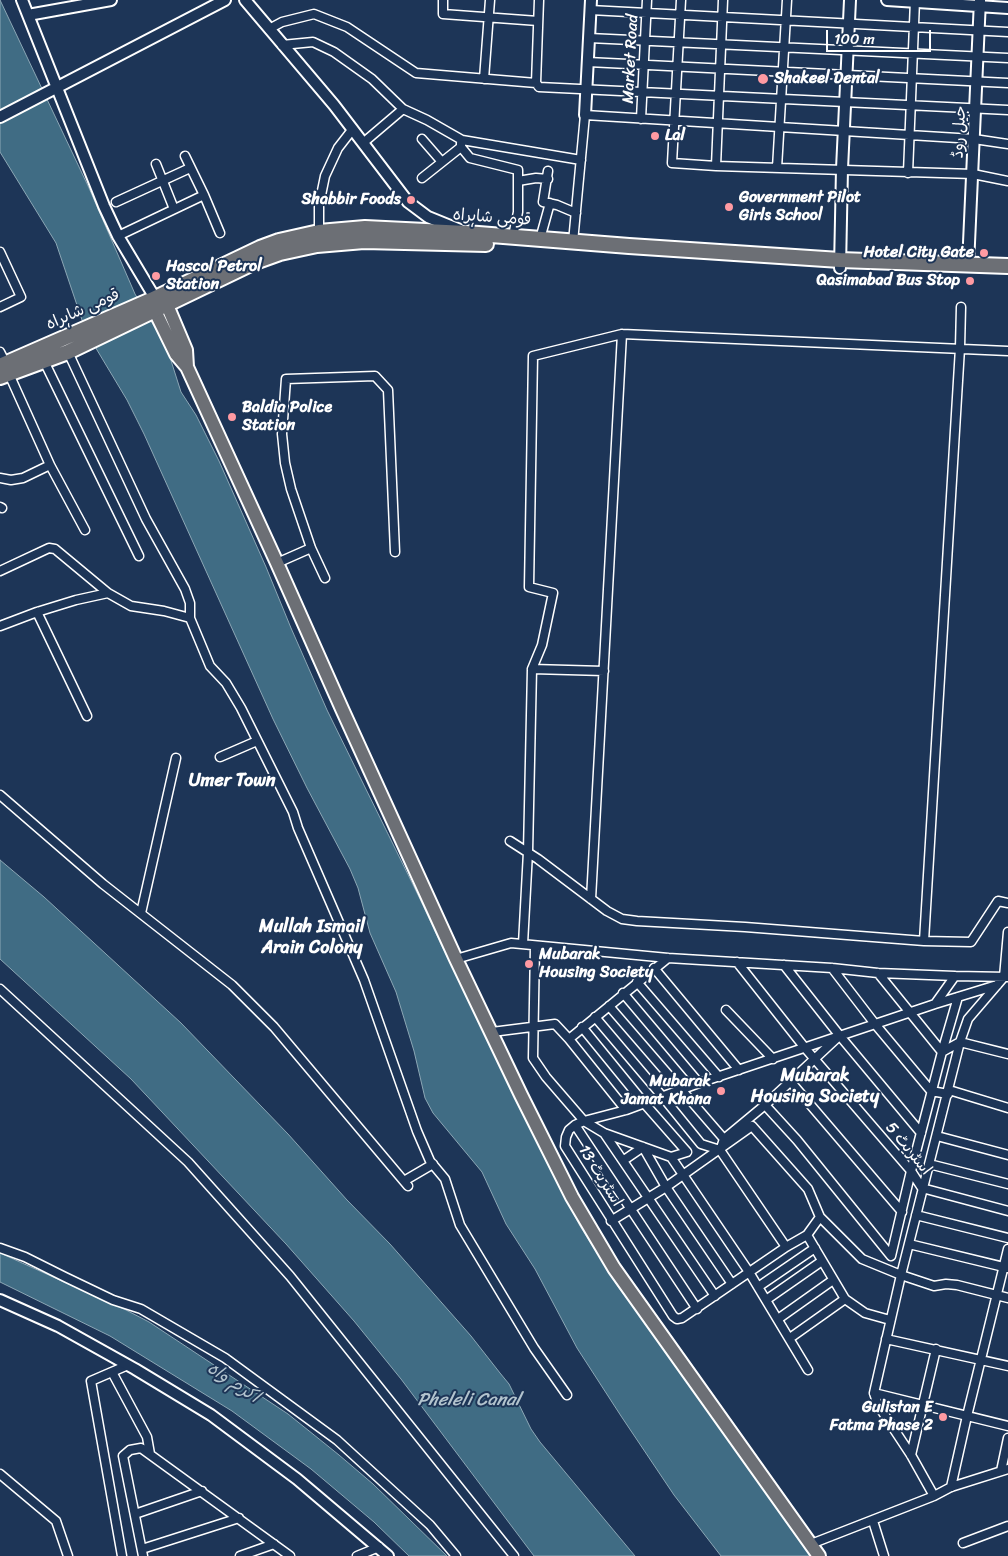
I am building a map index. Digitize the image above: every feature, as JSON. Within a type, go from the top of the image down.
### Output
[{"type":"highway","name":"قومی شاہراہ","points":[[3,367],[44,361],[68,352],[252,257],[279,241],[318,232],[365,228],[466,233],[840,264]]},
{"type":"highway","name":"قومی شاہراہ","points":[[252,257],[317,245],[364,241],[470,242],[930,268],[1008,276]]},
{"type":"highway","name":"قومی شاہراہ","points":[[930,268],[968,265],[1008,266]]},
{"type":"highway","name":"قومی شاہراہ","points":[[3,367],[63,338],[156,305]]},
{"type":"main road","points":[[156,305],[186,350],[187,367],[456,959],[572,1196],[614,1268],[819,1556]]},
{"type":"street","points":[[22,0],[104,206],[118,236],[156,305]]},
{"type":"street","points":[[28,15],[111,0]]},
{"type":"street","points":[[0,117],[225,0]]},
{"type":"street","points":[[245,0],[334,105],[408,202],[428,217],[466,233]]},
{"type":"street","points":[[443,0],[443,14],[538,21]]},
{"type":"street","points":[[484,79],[490,0]]},
{"type":"street","points":[[536,83],[539,0]]},
{"type":"street","name":"Market Road","points":[[641,119],[647,0]]},
{"type":"street","points":[[681,0],[672,163],[973,174],[1008,180]]},
{"type":"street","points":[[716,166],[723,0]]},
{"type":"street","points":[[777,168],[787,0]]},
{"type":"street","points":[[840,264],[842,170],[850,0]]},
{"type":"street","points":[[887,0],[980,3],[1008,8]]},
{"type":"street","points":[[908,173],[915,1]]},
{"type":"street","name":"جیل روڈ","points":[[968,265],[980,3]]},
{"type":"street","points":[[573,242],[585,115],[591,5],[646,13],[1008,32]]},
{"type":"street","points":[[269,29],[282,22],[314,14],[347,27],[416,73],[536,83],[539,87],[1008,110]]},
{"type":"street","points":[[589,38],[1008,58]]},
{"type":"street","points":[[282,44],[313,42],[334,52],[372,79],[403,109],[427,120],[461,143],[470,158],[518,170],[518,212],[513,236]]},
{"type":"street","points":[[588,62],[1008,83]]},
{"type":"street","points":[[363,144],[403,109]]},
{"type":"street","points":[[585,115],[974,139],[1008,144]]},
{"type":"street","points":[[318,232],[319,206],[325,176],[338,148],[352,130]]},
{"type":"street","points":[[422,138],[442,162]]},
{"type":"street","points":[[461,143],[530,150],[581,160]]},
{"type":"street","points":[[422,178],[461,143]]},
{"type":"street","points":[[185,156],[220,233]]},
{"type":"street","points":[[156,164],[174,208]]},
{"type":"street","points":[[116,202],[190,168]]},
{"type":"street","points":[[518,181],[548,175],[543,202],[558,205],[576,213]]},
{"type":"street","points":[[118,236],[204,195]]},
{"type":"street","points":[[540,239],[550,204]]},
{"type":"street","points":[[0,252],[22,297],[0,307]]},
{"type":"street","points":[[924,941],[961,307]]},
{"type":"street","points":[[591,899],[622,334]]},
{"type":"street","points":[[523,944],[528,852],[532,669],[542,645],[553,593],[530,587],[533,356],[622,334],[1008,351]]},
{"type":"street","points":[[68,352],[146,519],[185,589],[190,603],[190,618],[210,666],[226,683],[293,812],[298,828],[364,980],[417,1131],[433,1164],[445,1179],[460,1225],[534,1348],[567,1395]]},
{"type":"street","points":[[44,361],[139,556]]},
{"type":"street","points":[[3,367],[50,465],[85,530]]},
{"type":"street","points":[[325,578],[311,548],[291,489],[285,463],[282,434],[286,379],[376,376],[388,390],[394,552]]},
{"type":"street","points":[[0,478],[11,480],[23,478],[50,465]]},
{"type":"street","points":[[0,571],[49,548],[55,549],[108,593],[130,606],[164,611],[190,618]]},
{"type":"street","points":[[277,562],[311,548]]},
{"type":"street","points":[[0,626],[76,600],[108,593]]},
{"type":"street","points":[[37,612],[87,716]]},
{"type":"street","points":[[532,669],[604,671]]},
{"type":"street","points":[[220,757],[257,741]]},
{"type":"street","points":[[141,913],[176,758]]},
{"type":"street","points":[[0,795],[103,884],[232,985],[274,1027],[406,1184],[433,1164]]},
{"type":"street","points":[[510,841],[528,852],[607,911],[622,919],[637,921],[745,927],[924,941],[971,942],[998,901],[1008,902]]},
{"type":"street","points":[[934,1496],[911,1455],[878,1405],[874,1393],[922,1188],[960,1042],[968,1019],[1006,977],[1008,932]]},
{"type":"street","points":[[456,959],[511,943],[668,958],[832,968],[878,973],[1006,977]]},
{"type":"street","points":[[536,946],[533,1058],[546,1077],[584,1122],[604,1133],[671,1157],[687,1152],[701,1144]]},
{"type":"street","points":[[569,1039],[668,958]]},
{"type":"street","name":"اسٹریٹ 5","points":[[737,962],[805,1048],[910,1171],[922,1188]]},
{"type":"street","points":[[784,965],[840,1036],[921,1132]]},
{"type":"street","points":[[654,968],[739,1070]]},
{"type":"street","points":[[832,968],[875,1024],[932,1091],[948,1092],[1008,1108]]},
{"type":"street","points":[[878,973],[942,1052]]},
{"type":"street","points":[[935,1004],[955,976]]},
{"type":"street","points":[[637,982],[719,1077]]},
{"type":"street","name":"اسٹریٹ 13","points":[[820,1217],[807,1235],[696,1309],[677,1319],[673,1316],[565,1146],[566,1137],[569,1130],[575,1125],[626,1110],[681,1089],[909,1012],[997,985]]},
{"type":"street","points":[[0,989],[188,1162],[290,1276],[514,1556]]},
{"type":"street","points":[[624,993],[699,1083]]},
{"type":"street","points":[[765,1105],[797,1140],[891,1256],[910,1171],[958,998]]},
{"type":"street","points":[[609,1006],[724,1139]]},
{"type":"street","points":[[726,1010],[773,1059]]},
{"type":"street","points":[[595,1017],[701,1144],[720,1150],[786,1248]]},
{"type":"street","points":[[492,1032],[555,1024],[626,1110]]},
{"type":"street","points":[[582,1027],[687,1152]]},
{"type":"street","points":[[720,1150],[724,1139],[765,1105],[840,1036]]},
{"type":"street","points":[[942,1052],[960,1042],[1008,1054]]},
{"type":"street","points":[[790,1081],[902,1212]]},
{"type":"street","points":[[575,1125],[696,1309]]},
{"type":"street","points":[[612,1221],[683,1176],[752,1126],[808,1188],[820,1217],[862,1259],[934,1286],[957,1285],[1008,1298]]},
{"type":"street","points":[[604,1133],[715,1296]]},
{"type":"street","points":[[937,1136],[1008,1155]]},
{"type":"street","points":[[624,1160],[643,1147]]},
{"type":"street","points":[[643,1147],[666,1187],[732,1284]]},
{"type":"street","points":[[671,1157],[749,1272],[808,1370]]},
{"type":"street","points":[[929,1164],[1008,1184]]},
{"type":"street","points":[[922,1188],[1008,1211]]},
{"type":"street","points":[[916,1215],[1008,1238]]},
{"type":"street","points":[[807,1235],[845,1299],[858,1310],[890,1320]]},
{"type":"street","points":[[909,1244],[1006,1268]]},
{"type":"street","points":[[0,1248],[25,1257],[113,1300],[141,1309],[225,1358],[337,1440],[430,1525],[456,1556]]},
{"type":"street","points":[[758,1287],[815,1248]]},
{"type":"street","points":[[951,1487],[980,1360],[1006,1268],[1008,1249]]},
{"type":"street","points":[[766,1300],[822,1261]]},
{"type":"street","points":[[778,1319],[833,1280]]},
{"type":"street","points":[[790,1338],[845,1299]]},
{"type":"street","points":[[0,1300],[58,1326],[211,1414],[297,1479],[388,1556]]},
{"type":"street","points":[[886,1339],[1008,1366]]},
{"type":"street","points":[[911,1455],[936,1349]]},
{"type":"street","points":[[122,1556],[91,1381],[128,1365]]},
{"type":"street","points":[[112,1372],[147,1438],[150,1454]]},
{"type":"street","points":[[874,1393],[1008,1426]]},
{"type":"street","points":[[811,1544],[873,1521],[951,1487],[1004,1470],[1008,1438]]},
{"type":"street","points":[[239,1518],[143,1553],[123,1456],[130,1450],[140,1448],[202,1491],[239,1518],[290,1556]]},
{"type":"street","points":[[0,1474],[56,1521],[68,1556]]},
{"type":"street","points":[[135,1514],[202,1491]]},
{"type":"street","points":[[873,1521],[884,1556]]},
{"type":"street","points":[[962,1543],[1008,1526]]},
{"type":"street","points":[[240,1556],[274,1544]]},
{"type":"street","points":[[357,1556],[379,1547]]},
{"type":"water","points":[[0,0],[89,188],[135,294],[167,348],[181,392],[196,415],[219,461],[327,710],[580,1226],[619,1288],[814,1556],[721,1556],[674,1495],[577,1348],[535,1269],[506,1224],[482,1172],[433,1113],[425,1098],[414,1051],[396,992],[370,933],[358,888],[350,869],[273,719],[144,434],[82,320],[56,243],[0,152]]},
{"type":"water","name":"Pheleli Canal","points":[[0,860],[44,897],[181,1023],[390,1244],[471,1336],[509,1384],[531,1429],[540,1442],[635,1556],[534,1556],[401,1379],[354,1321],[286,1244],[131,1079],[0,959]]},
{"type":"water","name":"اکرم واہ","points":[[0,1253],[149,1322],[288,1414],[373,1484],[447,1556],[409,1556],[374,1522],[311,1469],[232,1411],[110,1336],[0,1282]]},
{"type":"place","name":"Shakeel Dental","points":[[763,79]]},
{"type":"place","name":"Lal","points":[[655,136]]},
{"type":"place","name":"Shabbir Foods","points":[[411,200]]},
{"type":"place","name":"Government Pilot Girls School","points":[[729,207]]},
{"type":"place","name":"Hotel City Gate","points":[[984,253]]},
{"type":"place","name":"Hascol Petrol Station","points":[[156,276]]},
{"type":"place","name":"Qasimabad Bus Stop","points":[[970,281]]},
{"type":"place","name":"Baldia Police Station","points":[[232,417]]},
{"type":"place","name":"Mubarak Housing Society","points":[[529,964]]},
{"type":"place","name":"Mubarak Jamat Khana","points":[[721,1091]]},
{"type":"place","name":"Gulistan E Fatma Phase 2","points":[[943,1417]]},
{"type":"district","name":"Umer Town","points":[[232,781]]},
{"type":"district","name":"Mullah Ismail Arain Colony","points":[[312,938]]},
{"type":"district","name":"Mubarak Housing Society","points":[[815,1086]]}]
